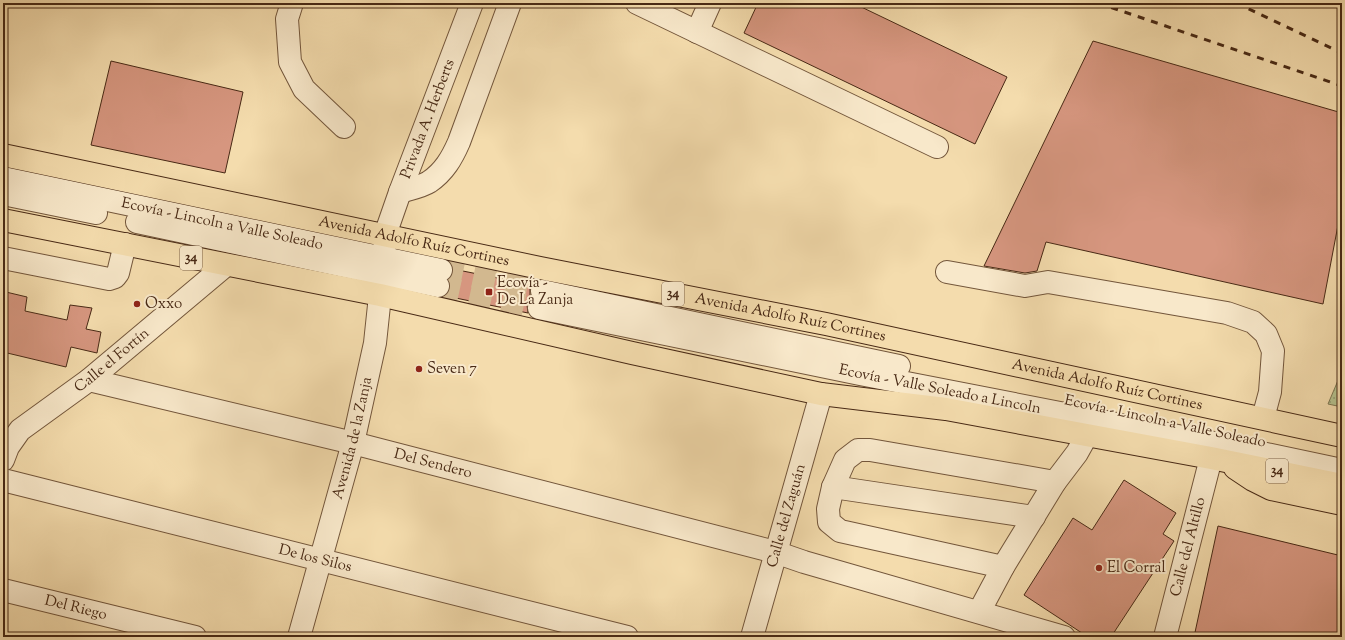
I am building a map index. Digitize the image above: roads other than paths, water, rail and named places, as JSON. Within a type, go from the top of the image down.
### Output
[{"type":"main road","name":"Avenida Adolfo Ruíz Cortines","points":[[3,155],[540,268],[826,324],[1342,436]]},
{"type":"main road","name":"34","points":[[3,220],[226,265],[382,276],[632,353],[821,394],[946,409],[1218,459],[1342,485]]},
{"type":"main road","name":"34","points":[[1218,459],[1271,489],[1342,504]]},
{"type":"street","points":[[292,3],[287,19],[290,62],[304,89],[344,127]]},
{"type":"street","name":"Privada A. Herberts","points":[[385,235],[472,3]]},
{"type":"street","points":[[400,192],[428,182],[441,173],[451,159],[459,142],[510,3]]},
{"type":"street","points":[[637,3],[937,147]]},
{"type":"street","points":[[697,32],[710,3]]},
{"type":"street","name":"Ecovía - Lincoln a Valle Soleado","points":[[3,178],[382,276]]},
{"type":"street","points":[[3,194],[382,276],[439,278]]},
{"type":"street","name":"Avenida de la Zanja","points":[[299,637],[353,443],[375,342],[385,235]]},
{"type":"street","points":[[3,258],[109,279],[115,277],[118,273],[125,244]]},
{"type":"street","name":"Calle el Fortín","points":[[3,460],[8,447],[11,428],[90,380],[226,265]]},
{"type":"street","points":[[947,272],[1025,286],[1048,282],[1227,313],[1253,322],[1266,334],[1273,351],[1270,392],[1262,418]]},
{"type":"street","name":"Ecovía - Lincoln a Valle Soleado","points":[[540,299],[1342,460]]},
{"type":"street","name":"Ecovía - Valle Soleado a Lincoln","points":[[540,299],[860,374],[1214,443],[1342,470]]},
{"type":"street","name":"Del Sendero","points":[[90,380],[353,443],[775,552],[903,591],[1064,637]]},
{"type":"street","name":"Calle del Zaguán","points":[[752,637],[821,394]]},
{"type":"street","points":[[979,612],[1003,567],[1055,482],[1077,453],[1087,435]]},
{"type":"street","points":[[1003,567],[840,531],[829,522],[828,509],[833,487],[845,460],[858,450],[870,450],[1055,482]]},
{"type":"street","name":"Calle del Altillo","points":[[1165,637],[1218,459]]},
{"type":"street","name":"De los Silos","points":[[3,480],[627,637]]},
{"type":"street","points":[[833,487],[1034,517]]},
{"type":"street","name":"Del Riego","points":[[3,590],[195,637]]},
{"type":"tunnel","points":[[441,270],[542,291]]},
{"type":"tunnel","points":[[438,286],[539,308]]},
{"type":"railway","points":[[1098,3],[1342,86]]},
{"type":"railway","points":[[1236,3],[1342,53]]},
{"type":"place","name":"Ecovía - De La Zanja","points":[[489,292]]},
{"type":"place","name":"Oxxo","points":[[137,304]]},
{"type":"place","name":"Seven 7","points":[[419,369]]},
{"type":"place","name":"El Corral","points":[[1099,568]]}]
